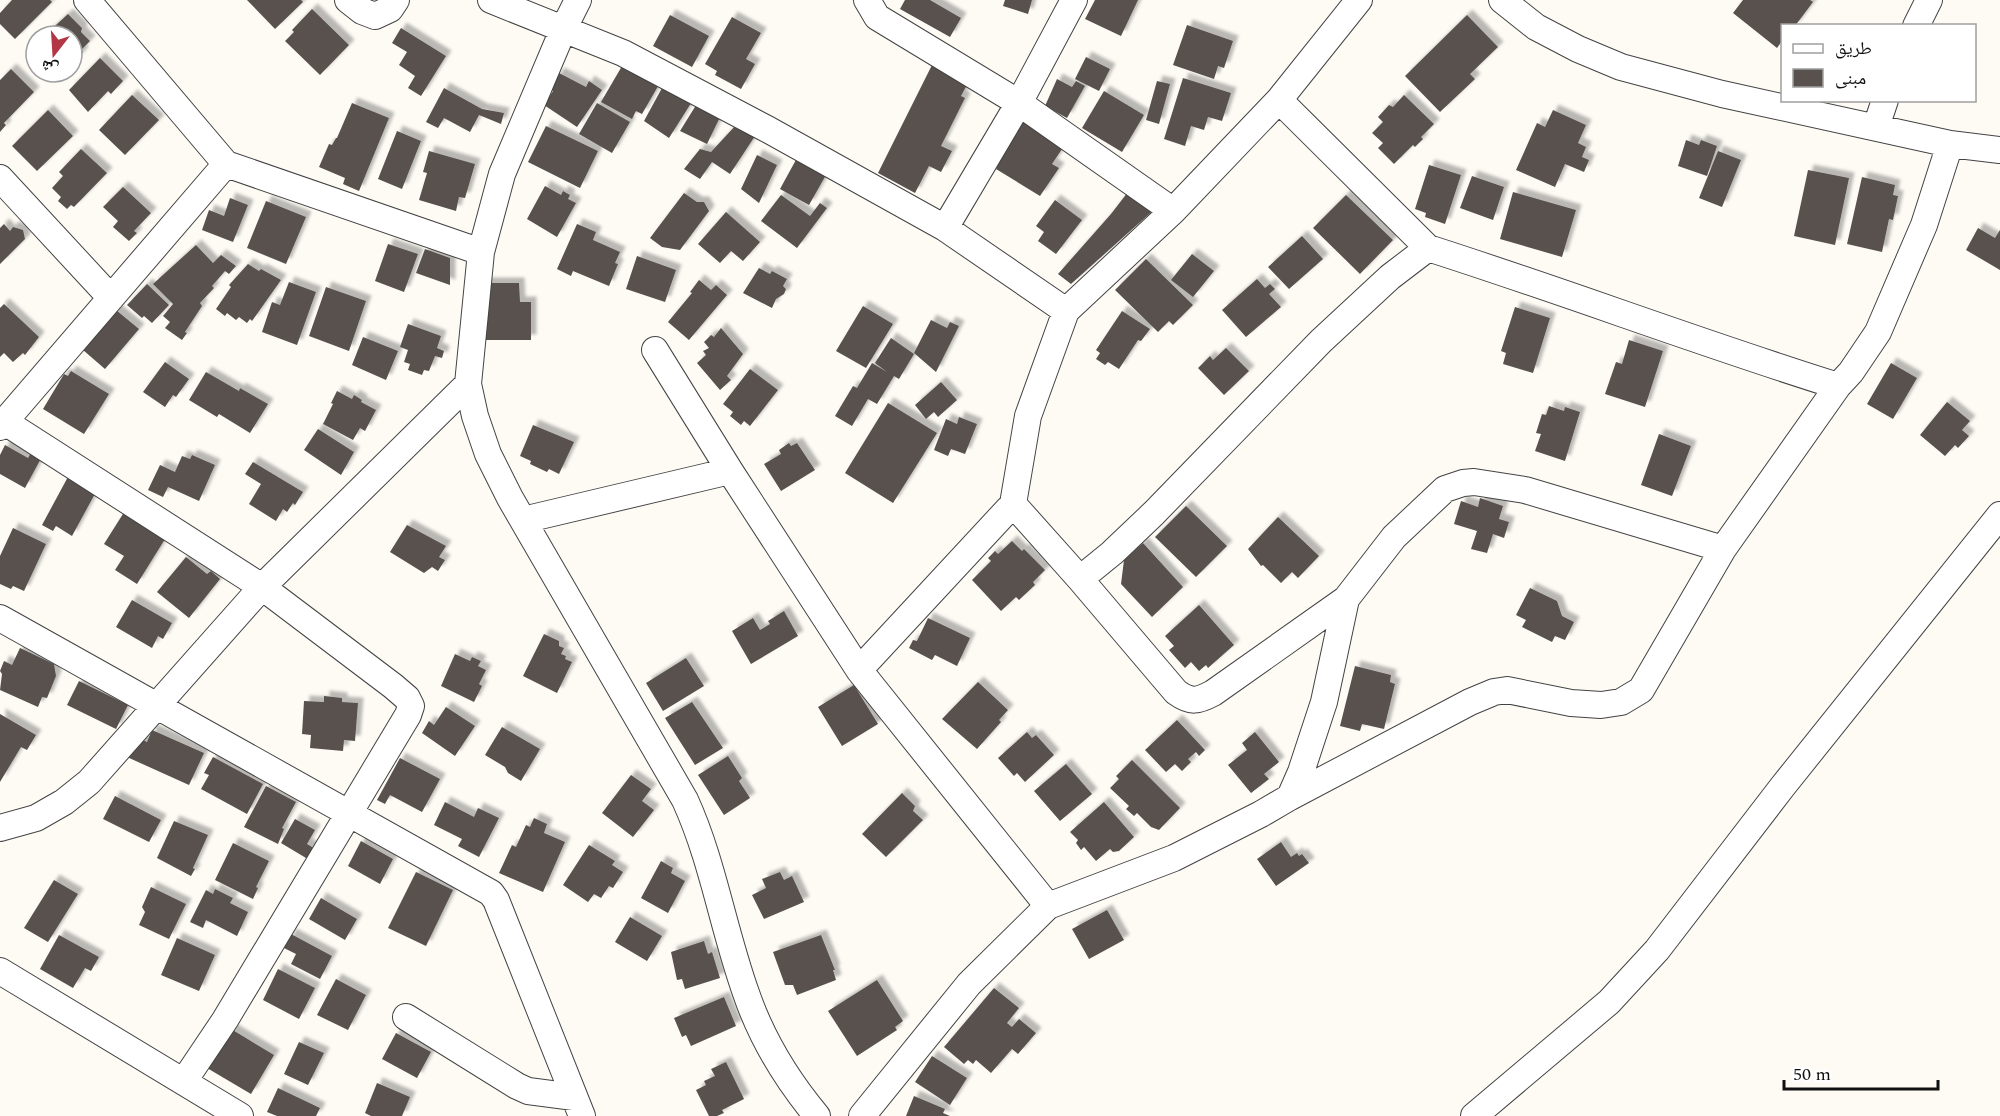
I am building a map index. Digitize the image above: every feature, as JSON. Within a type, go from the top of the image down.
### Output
[{"type":"street","points":[[87,0],[226,164],[481,252]]},
{"type":"street","points":[[348,0],[362,11],[375,16],[390,9],[396,0]]},
{"type":"street","points":[[491,0],[623,53],[767,129],[945,228],[1066,311]]},
{"type":"street","points":[[578,0],[502,174],[481,252],[468,384],[475,416],[488,454],[523,520],[685,800],[704,848],[737,966],[761,1032],[803,1099],[817,1116]]},
{"type":"street","points":[[867,0],[877,17],[1019,103],[1173,211]]},
{"type":"street","points":[[945,228],[1019,103],[1074,0]]},
{"type":"street","points":[[859,670],[1013,504],[1028,416],[1066,311],[1173,211],[1279,100],[1359,0]]},
{"type":"street","points":[[1502,0],[1536,27],[1578,49],[1621,67],[1722,94],[1950,144],[2000,150]]},
{"type":"street","points":[[1917,24],[1929,0]]},
{"type":"street","points":[[1279,100],[1428,249],[1838,386]]},
{"type":"street","points":[[1876,127],[1884,102]]},
{"type":"street","points":[[862,1116],[969,984],[1048,906],[1174,858],[1470,702],[1494,692],[1507,690],[1524,692],[1571,703],[1601,705],[1621,702],[1641,690],[1723,549],[1878,332],[1924,225],[1950,144]]},
{"type":"street","points":[[184,1081],[225,1020],[408,716],[411,706],[407,698],[393,686],[262,587],[2,425],[226,164]]},
{"type":"street","points":[[0,178],[111,298]]},
{"type":"street","points":[[1080,579],[1112,553],[1154,513],[1321,341],[1390,277],[1428,249]]},
{"type":"street","points":[[655,350],[730,471],[859,670],[1048,906]]},
{"type":"street","points":[[0,828],[36,818],[64,802],[89,782],[262,587],[468,384]]},
{"type":"street","points":[[523,520],[730,471]]},
{"type":"street","points":[[1013,504],[1176,692],[1187,700],[1198,701],[1213,693],[1346,599],[1394,537],[1445,489],[1463,483],[1474,482],[1525,490],[1723,549]]},
{"type":"street","points":[[1474,1116],[1609,1002],[1657,950],[1783,786],[2000,515]]},
{"type":"street","points":[[1290,797],[1301,772],[1324,702],[1346,599]]},
{"type":"street","points":[[0,618],[491,893],[496,900],[578,1106]]},
{"type":"street","points":[[0,971],[240,1116]]},
{"type":"street","points":[[406,1017],[517,1086],[578,1106]]},
{"type":"building","points":[[12,0],[50,0],[52,2],[30,24],[24,24],[24,30],[15,39],[0,24],[0,13]]},
{"type":"building","points":[[247,0],[301,0],[303,2],[275,29]]},
{"type":"building","points":[[905,0],[930,0],[961,18],[950,37],[900,9]]},
{"type":"building","points":[[1005,0],[1032,0],[1028,14],[1003,6]]},
{"type":"building","points":[[1095,0],[1138,0],[1121,36],[1085,19]]},
{"type":"building","points":[[1743,0],[1810,0],[1813,2],[1796,24],[1781,24],[1781,42],[1777,48],[1733,13]]},
{"type":"building","points":[[312,9],[349,45],[320,75],[285,41]]},
{"type":"building","points":[[68,14],[78,24],[57,24]]},
{"type":"building","points":[[670,15],[709,36],[692,67],[653,46]]},
{"type":"building","points":[[1467,15],[1498,47],[1470,74],[1475,79],[1440,112],[1405,76]]},
{"type":"building","points":[[732,17],[761,33],[746,59],[755,64],[741,89],[715,75],[717,71],[705,64]]},
{"type":"building","points":[[1187,25],[1233,41],[1224,68],[1218,66],[1214,79],[1173,65]]},
{"type":"building","points":[[401,28],[446,56],[421,96],[408,88],[415,76],[399,65],[407,52],[392,43]]},
{"type":"building","points":[[84,35],[90,41],[84,47]]},
{"type":"building","points":[[1086,57],[1110,69],[1099,91],[1075,79]]},
{"type":"building","points":[[100,58],[123,81],[111,94],[108,91],[88,112],[69,90],[75,84],[84,84],[84,75]]},
{"type":"building","points":[[625,61],[661,81],[642,114],[636,111],[632,119],[601,102]]},
{"type":"building","points":[[932,65],[968,83],[961,96],[965,98],[941,146],[952,151],[941,172],[929,166],[915,193],[878,173]]},
{"type":"building","points":[[11,69],[34,92],[4,123],[6,125],[0,132],[0,80]]},
{"type":"building","points":[[559,73],[586,87],[589,81],[602,90],[577,127],[544,105],[553,91],[549,88]]},
{"type":"building","points":[[1183,78],[1231,93],[1222,121],[1208,117],[1204,130],[1191,126],[1185,146],[1164,139]]},
{"type":"building","points":[[1057,79],[1072,87],[1076,81],[1085,86],[1067,118],[1045,106]]},
{"type":"building","points":[[1157,81],[1170,84],[1159,124],[1146,120]]},
{"type":"building","points":[[444,88],[482,109],[504,113],[501,124],[479,115],[470,132],[444,118],[438,128],[426,122]]},
{"type":"building","points":[[662,88],[693,100],[669,138],[644,121]]},
{"type":"building","points":[[1104,91],[1144,115],[1122,152],[1082,128]]},
{"type":"building","points":[[132,95],[159,120],[125,155],[99,130]]},
{"type":"building","points":[[1404,95],[1434,124],[1415,147],[1413,145],[1394,164],[1378,148],[1383,143],[1372,133],[1383,122],[1378,117],[1389,105],[1393,107]]},
{"type":"building","points":[[698,102],[722,113],[707,144],[680,131]]},
{"type":"building","points":[[352,103],[389,118],[359,191],[343,184],[345,178],[319,167],[329,144],[332,145],[337,138]]},
{"type":"building","points":[[597,103],[630,122],[612,153],[579,134]]},
{"type":"building","points":[[48,110],[73,136],[37,171],[12,146]]},
{"type":"building","points":[[1553,110],[1586,125],[1578,143],[1586,147],[1582,157],[1589,160],[1584,172],[1565,164],[1555,187],[1516,170],[1537,123],[1545,127]]},
{"type":"building","points":[[1020,118],[1064,146],[1052,164],[1059,168],[1040,196],[996,169]]},
{"type":"building","points":[[736,125],[755,136],[730,174],[712,162],[700,179],[684,169],[700,149],[711,152]]},
{"type":"building","points":[[546,126],[598,151],[580,188],[528,162]]},
{"type":"building","points":[[397,131],[421,141],[402,189],[378,179]]},
{"type":"building","points":[[1686,140],[1699,145],[1701,140],[1717,146],[1707,176],[1678,166]]},
{"type":"building","points":[[81,149],[107,173],[74,207],[71,205],[67,209],[58,201],[61,197],[52,188],[63,176],[59,172]]},
{"type":"building","points":[[429,151],[475,164],[465,198],[459,197],[456,211],[419,200],[427,173],[423,172]]},
{"type":"building","points":[[1718,151],[1741,160],[1722,207],[1699,198]]},
{"type":"building","points":[[757,155],[777,165],[759,203],[741,189]]},
{"type":"building","points":[[797,158],[826,175],[809,205],[780,189]]},
{"type":"building","points":[[1429,165],[1461,175],[1445,224],[1425,217],[1426,213],[1415,209]]},
{"type":"building","points":[[1808,170],[1849,178],[1835,245],[1794,236]]},
{"type":"building","points":[[1472,176],[1504,187],[1493,220],[1460,208]]},
{"type":"building","points":[[1862,177],[1895,185],[1893,195],[1898,196],[1893,220],[1889,219],[1882,252],[1847,244]]},
{"type":"building","points":[[545,186],[561,195],[563,191],[570,195],[568,199],[576,203],[557,237],[527,219]]},
{"type":"building","points":[[123,187],[151,213],[134,231],[137,233],[129,241],[113,227],[118,221],[103,207]]},
{"type":"building","points":[[1131,188],[1157,207],[1071,284],[1058,274]]},
{"type":"building","points":[[1513,192],[1576,210],[1562,257],[1500,239]]},
{"type":"building","points":[[684,193],[697,202],[704,202],[709,211],[680,250],[662,247],[650,238]]},
{"type":"building","points":[[781,195],[810,216],[820,203],[827,208],[797,248],[761,221]]},
{"type":"building","points":[[1346,195],[1393,240],[1360,274],[1313,228]]},
{"type":"building","points":[[230,198],[248,205],[233,242],[202,230],[209,210],[224,216]]},
{"type":"building","points":[[1055,200],[1082,220],[1056,254],[1038,241],[1044,232],[1036,226]]},
{"type":"building","points":[[266,201],[306,217],[286,264],[247,248]]},
{"type":"building","points":[[726,212],[760,242],[743,261],[731,251],[720,263],[698,244]]},
{"type":"building","points":[[4,224],[10,231],[13,227],[23,230],[25,239],[0,264],[0,228]]},
{"type":"building","points":[[577,224],[596,232],[593,240],[620,252],[609,286],[573,271],[571,276],[557,269]]},
{"type":"building","points":[[1978,228],[1995,238],[2000,230],[2000,270],[1966,250]]},
{"type":"building","points":[[1302,236],[1323,259],[1289,289],[1268,267]]},
{"type":"building","points":[[388,244],[418,254],[404,292],[375,281]]},
{"type":"building","points":[[196,245],[213,263],[221,255],[236,266],[229,274],[225,271],[212,286],[214,288],[200,303],[202,306],[182,340],[165,328],[170,322],[163,316],[173,304],[153,284]]},
{"type":"building","points":[[425,249],[450,258],[450,285],[416,273]]},
{"type":"building","points":[[1192,254],[1214,271],[1193,297],[1171,280]]},
{"type":"building","points":[[637,256],[676,270],[665,302],[626,289]]},
{"type":"building","points":[[1146,259],[1193,305],[1173,325],[1169,321],[1158,332],[1115,290]]},
{"type":"building","points":[[248,264],[281,280],[252,321],[250,319],[247,323],[239,317],[236,320],[227,313],[225,316],[216,309],[231,287],[229,285]]},
{"type":"building","points":[[759,268],[770,274],[772,271],[787,279],[783,286],[786,289],[784,294],[776,299],[772,308],[743,293]]},
{"type":"building","points":[[1257,279],[1265,288],[1270,284],[1275,289],[1269,294],[1281,307],[1246,337],[1222,310]]},
{"type":"building","points":[[699,280],[711,290],[716,285],[727,295],[689,340],[668,322],[692,293],[690,292]]},
{"type":"building","points":[[289,282],[316,292],[297,345],[262,332],[272,302],[280,305]]},
{"type":"building","points":[[482,283],[519,283],[520,302],[531,302],[531,340],[482,340]]},
{"type":"building","points":[[147,284],[169,305],[152,323],[127,305]]},
{"type":"building","points":[[326,287],[366,301],[349,351],[309,336]]},
{"type":"building","points":[[4,304],[39,337],[25,355],[23,353],[13,362],[4,353],[0,357],[0,308]]},
{"type":"building","points":[[863,306],[893,324],[866,368],[836,351]]},
{"type":"building","points":[[1515,307],[1550,318],[1533,373],[1503,364],[1506,353],[1501,351]]},
{"type":"building","points":[[116,310],[139,329],[105,369],[83,350]]},
{"type":"building","points":[[1122,311],[1150,329],[1141,341],[1138,340],[1119,369],[1108,362],[1105,365],[1096,359],[1100,353],[1096,350]]},
{"type":"building","points":[[931,320],[947,328],[950,322],[959,326],[936,372],[914,353]]},
{"type":"building","points":[[408,324],[441,336],[437,348],[444,351],[442,358],[435,356],[429,371],[424,370],[422,375],[408,370],[410,364],[404,362],[408,350],[400,347]]},
{"type":"building","points":[[721,328],[743,354],[727,376],[731,380],[720,390],[697,363],[706,355],[703,351],[709,348],[704,342],[711,335],[714,337]]},
{"type":"building","points":[[363,337],[398,351],[386,380],[352,365]]},
{"type":"building","points":[[891,338],[914,354],[899,379],[894,376],[877,404],[868,399],[852,426],[835,416],[853,386],[857,388],[872,363],[887,372],[875,363]]},
{"type":"building","points":[[1629,340],[1663,351],[1645,407],[1605,394],[1616,362],[1622,364]]},
{"type":"building","points":[[1226,348],[1249,371],[1224,395],[1198,368],[1210,356],[1213,360]]},
{"type":"building","points":[[165,362],[189,379],[176,397],[173,395],[165,407],[143,392]]},
{"type":"building","points":[[1891,363],[1917,378],[1893,419],[1867,404]]},
{"type":"building","points":[[750,369],[778,390],[750,426],[744,421],[741,425],[730,416],[733,412],[723,404]]},
{"type":"building","points":[[71,371],[109,394],[84,434],[43,409],[64,374],[68,376]]},
{"type":"building","points":[[206,372],[268,404],[250,433],[219,414],[217,417],[189,400]]},
{"type":"building","points":[[941,382],[957,400],[938,417],[934,412],[926,419],[915,405]]},
{"type":"building","points":[[337,391],[352,399],[354,395],[362,400],[361,402],[376,410],[365,431],[360,428],[353,440],[323,424]]},
{"type":"building","points":[[1947,402],[1970,421],[1962,430],[1969,436],[1958,448],[1955,445],[1945,456],[1920,435]]},
{"type":"building","points":[[888,403],[937,433],[893,503],[845,473]]},
{"type":"building","points":[[1549,406],[1564,411],[1565,407],[1580,412],[1565,461],[1535,451],[1541,434],[1536,433],[1542,414],[1546,415]]},
{"type":"building","points":[[959,417],[977,424],[965,454],[951,449],[948,456],[934,450],[946,419],[957,424]]},
{"type":"building","points":[[533,425],[574,442],[559,474],[549,469],[547,472],[520,456]]},
{"type":"building","points":[[318,429],[354,452],[341,475],[304,450]]},
{"type":"building","points":[[1659,434],[1691,446],[1672,496],[1641,485]]},
{"type":"building","points":[[789,443],[791,446],[797,443],[815,470],[781,491],[764,464],[781,454],[779,450]]},
{"type":"building","points":[[5,445],[28,458],[35,446],[45,451],[25,488],[0,474],[0,455]]},
{"type":"building","points":[[192,455],[215,465],[199,501],[168,487],[163,497],[148,490],[160,465],[175,472],[182,456],[190,459]]},
{"type":"building","points":[[253,462],[303,492],[295,505],[293,503],[287,512],[283,509],[276,521],[249,504],[261,484],[245,474]]},
{"type":"building","points":[[69,475],[97,490],[72,536],[56,526],[53,531],[42,525]]},
{"type":"building","points":[[1480,498],[1503,506],[1499,519],[1509,522],[1504,538],[1493,534],[1487,553],[1471,549],[1477,531],[1454,524],[1461,501],[1478,507]]},
{"type":"building","points":[[128,506],[170,531],[137,584],[115,570],[124,556],[104,544]]},
{"type":"building","points":[[1186,506],[1227,546],[1196,577],[1155,537]]},
{"type":"building","points":[[1278,517],[1319,556],[1298,578],[1292,572],[1281,583],[1263,565],[1261,566],[1248,549]]},
{"type":"building","points":[[407,525],[446,546],[439,557],[445,560],[438,571],[432,567],[424,573],[390,552]]},
{"type":"building","points":[[13,528],[46,544],[24,591],[0,584],[0,556]]},
{"type":"building","points":[[1012,541],[1022,551],[1024,549],[1045,570],[1033,582],[1035,585],[1019,600],[1016,597],[1001,611],[972,580],[991,561],[988,558],[995,551],[998,554]]},
{"type":"building","points":[[1143,543],[1183,587],[1152,617],[1121,584],[1124,560]]},
{"type":"building","points":[[186,557],[207,574],[211,571],[220,579],[189,618],[157,592]]},
{"type":"building","points":[[1530,588],[1557,601],[1562,616],[1574,622],[1565,640],[1555,636],[1552,642],[1522,627],[1526,620],[1516,615]]},
{"type":"building","points":[[132,600],[172,623],[163,639],[158,636],[152,648],[116,627]]},
{"type":"building","points":[[1199,605],[1234,645],[1208,668],[1206,665],[1199,671],[1191,662],[1185,668],[1169,650],[1174,646],[1165,636]]},
{"type":"building","points":[[784,611],[798,636],[751,664],[732,631],[753,618],[760,630],[770,624],[768,621]]},
{"type":"building","points":[[928,618],[970,638],[957,666],[935,655],[932,660],[909,648],[913,640],[917,641]]},
{"type":"building","points":[[544,634],[559,641],[559,646],[564,648],[561,654],[572,662],[557,693],[523,676]]},
{"type":"building","points":[[20,648],[54,664],[56,676],[47,698],[42,697],[38,707],[0,690],[2,674],[0,671],[4,661],[12,665]]},
{"type":"building","points":[[455,654],[470,661],[472,657],[481,661],[478,666],[486,670],[479,684],[482,686],[474,702],[441,686]]},
{"type":"building","points":[[686,658],[704,686],[663,711],[646,683]]},
{"type":"building","points":[[1355,666],[1391,675],[1390,682],[1395,684],[1384,729],[1362,724],[1360,731],[1340,726]]},
{"type":"building","points":[[79,681],[128,705],[116,729],[67,705]]},
{"type":"building","points":[[978,682],[1008,710],[999,720],[1001,722],[977,749],[942,719]]},
{"type":"building","points":[[854,685],[878,724],[842,746],[818,707]]},
{"type":"building","points":[[324,696],[342,698],[342,702],[358,703],[355,741],[344,740],[343,751],[310,748],[311,735],[302,734],[304,701],[324,702]]},
{"type":"building","points":[[692,702],[723,748],[695,765],[665,718]]},
{"type":"building","points":[[446,707],[475,726],[455,756],[422,733],[429,721],[434,725]]},
{"type":"building","points":[[0,714],[36,735],[27,750],[21,747],[0,782]]},
{"type":"building","points":[[1177,720],[1205,750],[1199,756],[1196,752],[1188,759],[1191,762],[1182,771],[1175,764],[1166,772],[1145,750]]},
{"type":"building","points":[[502,727],[540,749],[521,781],[508,773],[505,767],[485,755]]},
{"type":"building","points":[[152,730],[204,753],[189,785],[127,757],[136,737],[147,742]]},
{"type":"building","points":[[1027,732],[1032,738],[1036,735],[1054,755],[1025,782],[1017,773],[1014,776],[998,758]]},
{"type":"building","points":[[1255,732],[1279,762],[1264,774],[1269,779],[1251,793],[1228,765],[1247,750],[1242,743]]},
{"type":"building","points":[[728,756],[742,778],[739,781],[750,798],[724,815],[698,775]]},
{"type":"building","points":[[213,757],[263,784],[247,814],[201,789],[209,775],[204,773]]},
{"type":"building","points":[[400,758],[440,779],[422,812],[390,795],[385,804],[377,800]]},
{"type":"building","points":[[1132,760],[1180,808],[1159,830],[1151,827],[1137,813],[1134,816],[1126,809],[1129,806],[1110,788],[1119,779],[1116,776]]},
{"type":"building","points":[[1066,764],[1092,794],[1060,821],[1034,791]]},
{"type":"building","points":[[631,775],[651,789],[642,801],[654,810],[633,837],[602,813]]},
{"type":"building","points":[[266,786],[296,802],[282,828],[284,829],[278,844],[244,827]]},
{"type":"building","points":[[902,793],[915,806],[913,811],[923,820],[886,857],[862,834]]},
{"type":"building","points":[[115,796],[161,820],[149,842],[103,819]]},
{"type":"building","points":[[445,802],[474,817],[478,808],[499,818],[479,857],[458,846],[462,839],[434,825]]},
{"type":"building","points":[[1104,802],[1134,837],[1119,851],[1113,852],[1110,849],[1096,861],[1084,847],[1081,850],[1076,843],[1078,840],[1070,832]]},
{"type":"building","points":[[534,818],[547,824],[544,833],[565,842],[543,892],[499,873],[512,845],[516,847],[526,825],[530,827]]},
{"type":"building","points":[[295,819],[315,830],[307,844],[317,850],[311,861],[281,843]]},
{"type":"building","points":[[174,821],[208,835],[191,876],[157,858]]},
{"type":"building","points":[[361,841],[393,859],[380,884],[348,866]]},
{"type":"building","points":[[1281,842],[1291,857],[1297,853],[1299,856],[1302,854],[1309,863],[1276,886],[1257,859]]},
{"type":"building","points":[[233,843],[269,861],[256,887],[258,888],[253,899],[215,880]]},
{"type":"building","points":[[589,845],[615,861],[612,865],[623,872],[613,888],[609,886],[601,898],[594,894],[588,902],[563,885]]},
{"type":"building","points":[[661,861],[673,868],[671,873],[685,881],[668,913],[641,898]]},
{"type":"building","points":[[416,872],[453,890],[426,946],[388,928]]},
{"type":"building","points":[[780,872],[784,880],[792,876],[804,902],[764,919],[752,895],[766,888],[762,879]]},
{"type":"building","points":[[54,880],[78,894],[48,942],[24,928]]},
{"type":"building","points":[[151,887],[186,904],[169,939],[139,925],[145,912],[142,907]]},
{"type":"building","points":[[215,889],[233,898],[230,903],[248,912],[237,936],[206,920],[203,928],[190,922],[206,890],[213,894]]},
{"type":"building","points":[[321,898],[357,919],[345,940],[309,919]]},
{"type":"building","points":[[1107,910],[1124,940],[1089,959],[1072,929]]},
{"type":"building","points":[[630,917],[662,936],[647,961],[615,942]]},
{"type":"building","points":[[291,934],[332,956],[320,979],[291,964],[296,954],[284,948]]},
{"type":"building","points":[[59,935],[99,957],[91,971],[85,968],[73,988],[40,969]]},
{"type":"building","points":[[821,935],[835,970],[833,970],[836,980],[797,995],[793,985],[785,985],[773,952]]},
{"type":"building","points":[[177,938],[215,955],[199,991],[161,975]]},
{"type":"building","points":[[704,941],[708,954],[712,952],[720,978],[685,989],[682,979],[677,980],[671,952]]},
{"type":"building","points":[[278,969],[315,988],[299,1019],[263,1000]]},
{"type":"building","points":[[336,979],[366,995],[348,1030],[317,1015]]},
{"type":"building","points":[[877,980],[903,1021],[895,1027],[897,1030],[857,1056],[828,1011]]},
{"type":"building","points":[[994,988],[1019,1008],[1007,1023],[1012,1027],[1019,1019],[1036,1033],[1018,1054],[1012,1049],[991,1073],[976,1060],[973,1064],[968,1060],[964,1064],[944,1047]]},
{"type":"building","points":[[724,997],[736,1026],[691,1046],[686,1035],[682,1037],[674,1018]]},
{"type":"building","points":[[231,1029],[274,1055],[251,1094],[207,1068]]},
{"type":"building","points":[[396,1033],[431,1052],[417,1078],[382,1059]]},
{"type":"building","points":[[299,1042],[324,1053],[308,1085],[284,1074]]},
{"type":"building","points":[[932,1056],[967,1078],[950,1105],[915,1082]]},
{"type":"building","points":[[726,1062],[744,1099],[722,1110],[724,1113],[709,1116],[696,1090],[706,1085],[704,1081],[715,1076],[711,1069]]},
{"type":"building","points":[[377,1083],[410,1097],[402,1116],[371,1116],[365,1113]]},
{"type":"building","points":[[278,1088],[320,1108],[316,1116],[277,1116],[267,1112]]},
{"type":"building","points":[[914,1096],[945,1109],[943,1113],[950,1116],[906,1116]]}]
